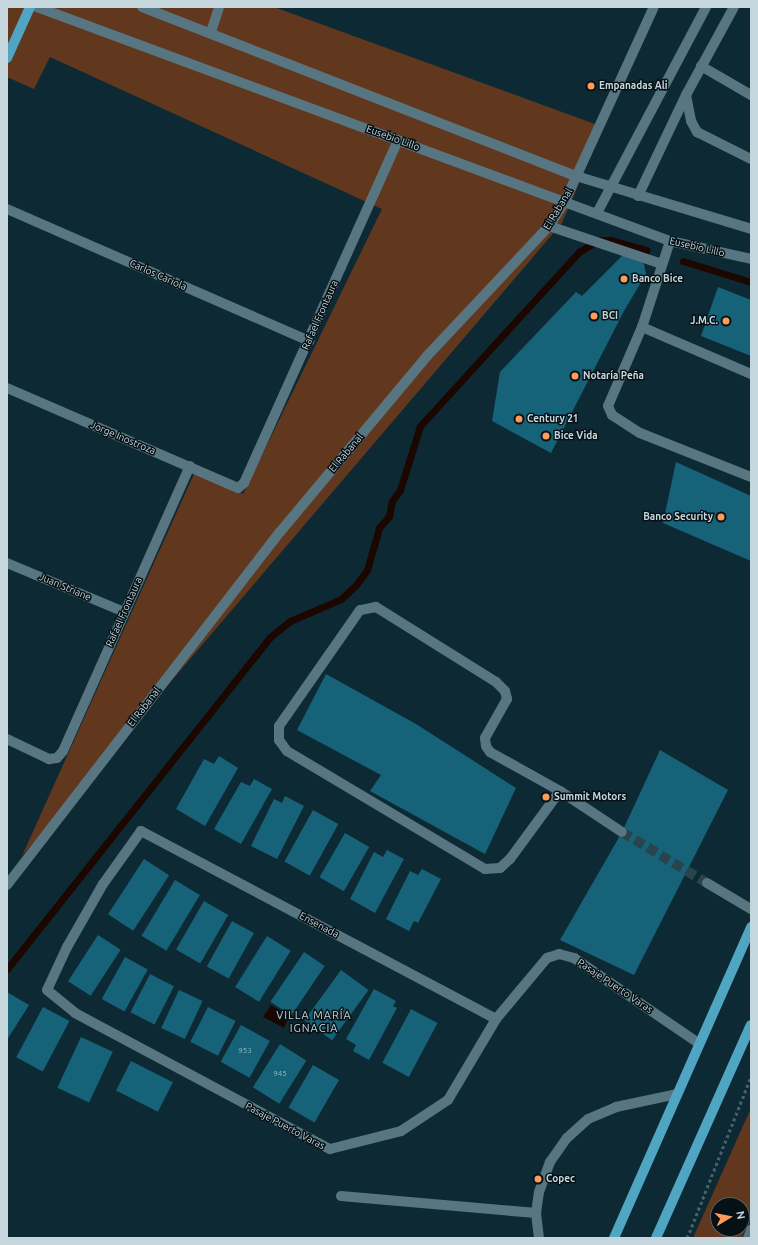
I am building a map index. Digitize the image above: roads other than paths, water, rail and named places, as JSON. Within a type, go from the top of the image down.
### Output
[{"type":"main road","points":[[7,58],[30,7]]},
{"type":"main road","points":[[614,1238],[698,1043],[751,927]]},
{"type":"main road","points":[[656,1238],[751,1025]]},
{"type":"street","name":"Eusebio Lillo","points":[[37,7],[596,212],[670,241],[751,259]]},
{"type":"street","points":[[142,7],[211,32],[576,176],[751,229]]},
{"type":"street","points":[[211,32],[219,7]]},
{"type":"street","name":"El Rabanal","points":[[7,885],[280,532],[427,356],[549,226],[565,201],[654,7]]},
{"type":"street","points":[[596,212],[706,7]]},
{"type":"street","points":[[638,196],[686,95],[734,7]]},
{"type":"street","points":[[701,66],[751,95]]},
{"type":"street","points":[[686,95],[691,121],[697,132],[751,159]]},
{"type":"street","name":"Rafael Frontaura","points":[[238,488],[244,483],[398,140]]},
{"type":"street","name":"Carlos Cariola","points":[[7,209],[309,341]]},
{"type":"street","points":[[549,226],[662,264]]},
{"type":"street","points":[[670,241],[642,327],[610,397],[612,415],[649,438],[751,477]]},
{"type":"street","points":[[642,327],[751,374]]},
{"type":"street","name":"Jorge Inostroza","points":[[7,388],[238,488]]},
{"type":"street","name":"Rafael Frontaura","points":[[7,739],[49,759],[57,758],[63,751],[190,466]]},
{"type":"street","name":"Juan Striane","points":[[7,563],[124,612]]},
{"type":"street","points":[[560,791],[510,859],[500,868],[485,869],[287,751],[279,740],[279,726],[360,610],[376,607],[496,682],[505,691],[506,700],[485,738],[486,746],[490,752],[560,791],[622,832]]},
{"type":"street","name":"Ensenada","points":[[141,831],[496,1019]]},
{"type":"street","name":"Pasaje Puerto Varas","points":[[141,831],[103,884],[67,947],[47,990],[75,1013],[330,1149],[401,1131],[448,1100],[496,1019],[547,958],[559,954],[574,958],[698,1043]]},
{"type":"street","points":[[706,883],[751,909]]},
{"type":"street","points":[[539,1238],[536,1212],[539,1192],[550,1162],[567,1138],[588,1119],[616,1107],[676,1094]]},
{"type":"street","points":[[341,1196],[536,1212]]},
{"type":"street","points":[[748,1238],[751,1230]]},
{"type":"waterway","points":[[7,969],[269,638],[290,621],[341,599],[356,585],[367,570],[379,528],[389,516],[392,501],[400,490],[420,426],[579,252],[598,240],[611,240],[647,250]]},
{"type":"waterway","points":[[683,261],[751,282]]},
{"type":"tunnel","points":[[622,832],[707,883]]},
{"type":"place","name":"Empanadas Ali","points":[[591,86]]},
{"type":"place","name":"Banco Bice","points":[[624,279]]},
{"type":"place","name":"BCI","points":[[594,316]]},
{"type":"place","name":"J.M.C.","points":[[726,321]]},
{"type":"place","name":"Notaría Peña","points":[[575,376]]},
{"type":"place","name":"Century 21","points":[[519,419]]},
{"type":"place","name":"Bice Vida","points":[[546,436]]},
{"type":"place","name":"Banco Security","points":[[721,517]]},
{"type":"place","name":"Summit Motors","points":[[546,797]]},
{"type":"place","name":"Copec","points":[[538,1179]]},
{"type":"district","name":"VILLA MARÍA IGNACIA","points":[[314,1022]]}]
